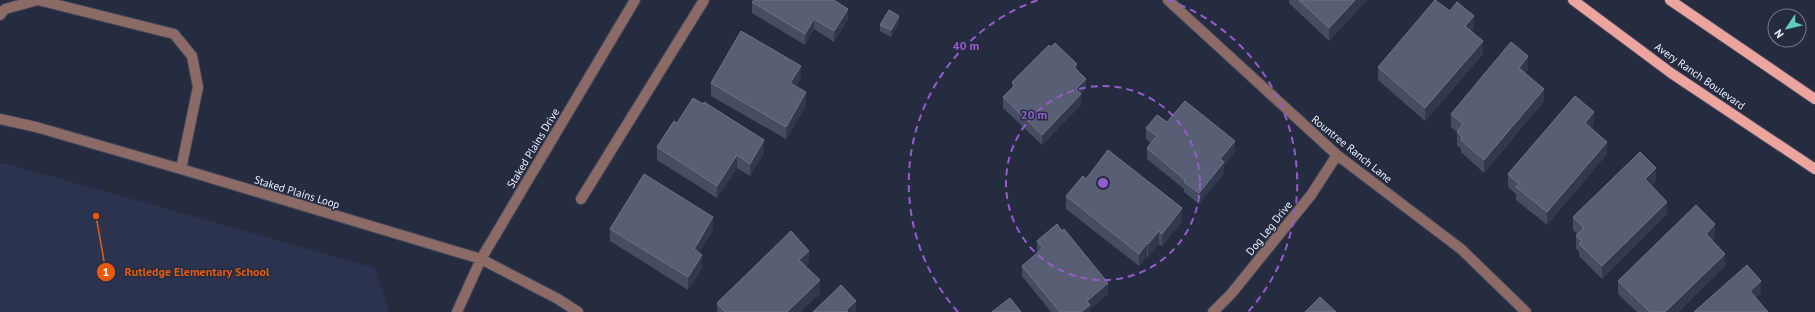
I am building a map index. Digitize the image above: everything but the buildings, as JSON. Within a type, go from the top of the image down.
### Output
[{"type":"main road","name":"Avery Ranch Boulevard","points":[[1573,0],[1671,73],[1815,169]]},
{"type":"main road","points":[[1670,0],[1815,98]]},
{"type":"street","points":[[0,15],[5,9],[38,0],[174,34],[192,56],[198,87],[181,169]]},
{"type":"street","name":"Staked Plains Drive","points":[[457,312],[481,259],[635,0]]},
{"type":"street","points":[[581,199],[704,0]]},
{"type":"street","name":"Rountree Ranch Lane","points":[[1168,0],[1337,155],[1461,249],[1526,312]]},
{"type":"street","name":"Staked Plains Loop","points":[[0,119],[181,169],[481,259],[558,298],[578,312]]},
{"type":"street","name":"Dog Leg Drive","points":[[1213,312],[1231,294],[1311,195],[1337,155]]},
{"type":"shaded area","points":[[0,163],[375,268],[389,312],[0,312]]},
{"type":"place","name":"Rutledge Elementary School","points":[[96,216]]}]
